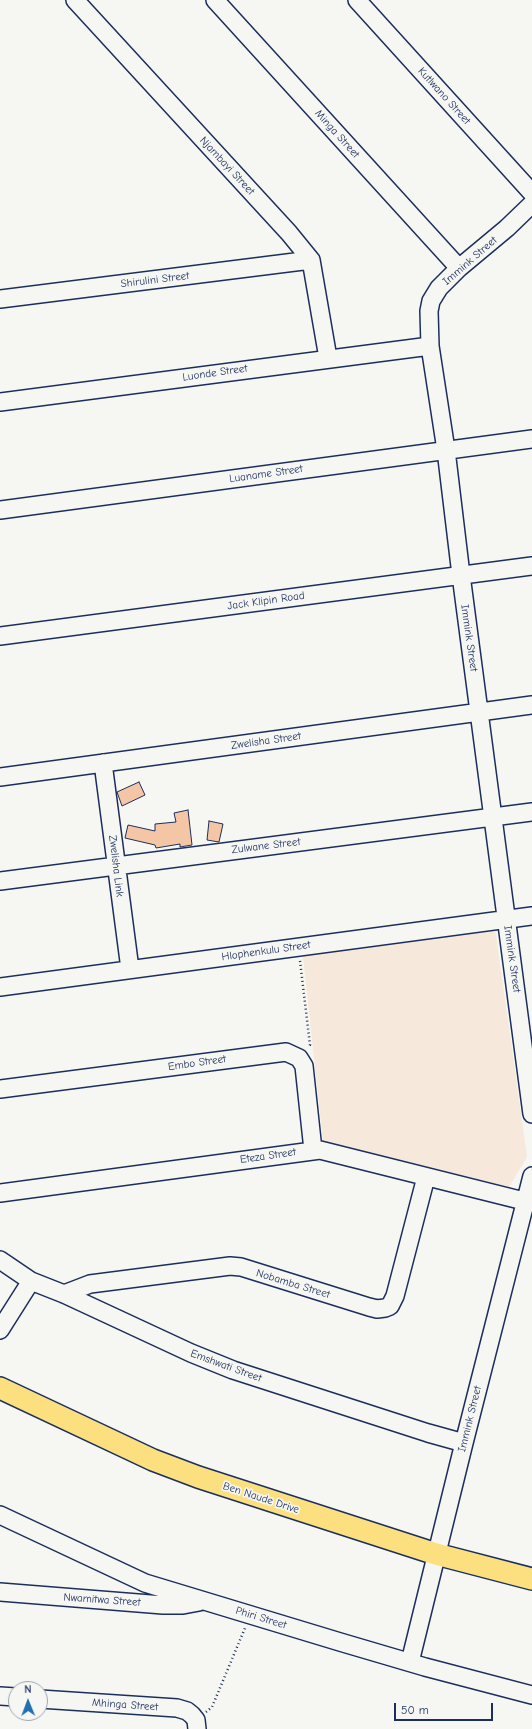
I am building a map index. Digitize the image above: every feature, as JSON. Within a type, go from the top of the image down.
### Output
[{"type":"main road","name":"Ben Naude Drive","points":[[0,1388],[153,1460],[198,1477],[436,1554],[532,1579]]},
{"type":"street","name":"Njambayi Street","points":[[75,0],[289,233],[311,260],[328,358]]},
{"type":"street","name":"Minga Street","points":[[215,0],[459,268]]},
{"type":"street","name":"Kutlwano Street","points":[[357,0],[532,193]]},
{"type":"street","name":"Immink Street","points":[[532,204],[507,228],[459,268],[439,288],[431,301],[429,311],[430,346],[446,450],[532,1114]]},
{"type":"street","name":"Shirulini Street","points":[[0,299],[311,260]]},
{"type":"street","name":"Luonde Street","points":[[0,402],[328,358],[430,346]]},
{"type":"street","name":"Luaname Street","points":[[0,510],[532,439]]},
{"type":"street","name":"Jack Klipin Road","points":[[0,636],[532,566]]},
{"type":"street","name":"Zwelisha Street","points":[[0,777],[532,705]]},
{"type":"street","name":"Zwelisha Link","points":[[103,763],[130,970]]},
{"type":"street","name":"Zulwane Street","points":[[0,881],[532,812]]},
{"type":"street","name":"Hlophenkulu Street","points":[[0,987],[532,916]]},
{"type":"street","name":"Embo Street","points":[[0,1089],[280,1052],[293,1054],[299,1058]]},
{"type":"street","points":[[299,1058],[304,1070],[313,1150]]},
{"type":"street","name":"Eteza Street","points":[[0,1193],[313,1150],[326,1150],[426,1177],[529,1202]]},
{"type":"street","name":"Immink Street","points":[[410,1662],[464,1443],[529,1202],[532,1176]]},
{"type":"street","name":"Nobamba Street","points":[[64,1294],[90,1284],[230,1266],[241,1267],[369,1307],[377,1309],[385,1308],[390,1306],[395,1296],[426,1177]]},
{"type":"street","name":"Emshwati Street","points":[[0,1260],[32,1281],[64,1294],[191,1353],[233,1370],[428,1433],[464,1443]]},
{"type":"street","points":[[0,1330],[32,1281]]},
{"type":"street","name":"Phiri Street","points":[[0,1515],[145,1583],[410,1662],[532,1695]]},
{"type":"street","name":"Nwamitwa Street","points":[[0,1592],[163,1605],[183,1605],[204,1600]]},
{"type":"street","name":"Mhinga Street","points":[[48,1700],[177,1708],[187,1711],[196,1725]]},
{"type":"path","points":[[298,947],[310,1044],[299,1058]]},
{"type":"path","points":[[196,1725],[212,1707],[251,1615]]},
{"type":"shaded area","points":[[495,928],[527,1157],[509,1187],[323,1141],[303,956]]},
{"type":"building","points":[[139,782],[145,795],[122,806],[117,792]]},
{"type":"building","points":[[188,810],[192,845],[180,847],[180,844],[156,848],[155,845],[125,838],[128,825],[155,831],[155,824],[176,822],[174,813]]},
{"type":"building","points":[[209,821],[223,824],[219,842],[207,840]]}]
